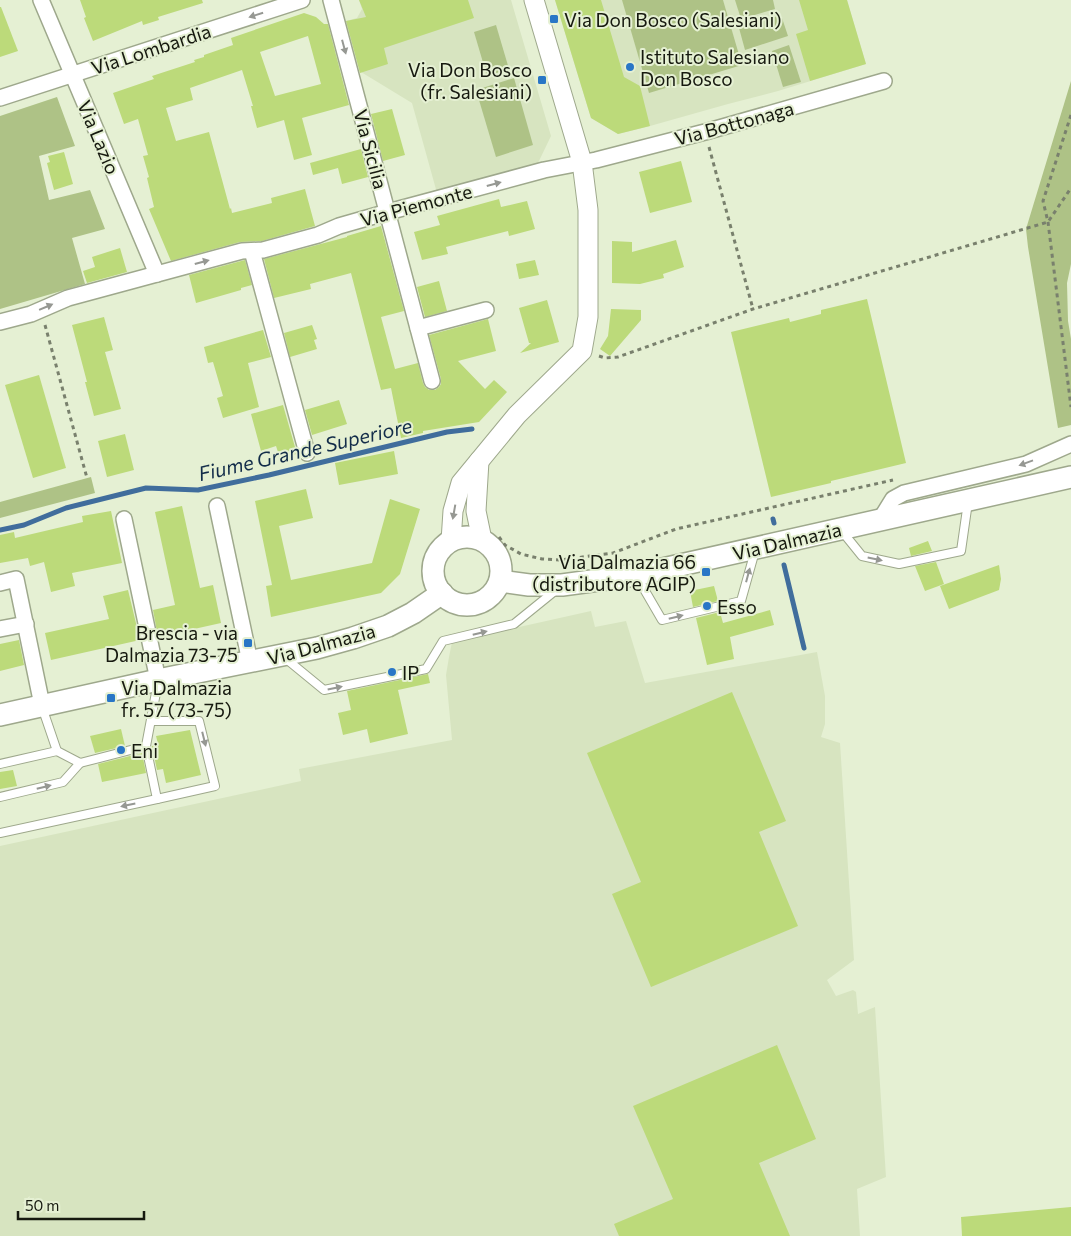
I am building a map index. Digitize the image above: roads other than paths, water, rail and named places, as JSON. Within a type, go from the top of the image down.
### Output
[{"type":"main road","name":"Via Dalmazia","points":[[500,581],[562,585],[636,576],[1071,477]]},
{"type":"main road","points":[[488,535],[499,557],[501,565],[500,581],[493,593],[481,602],[467,605],[453,602],[442,593],[434,580],[434,565],[439,550],[458,537],[488,535]]},
{"type":"main road","name":"Via Dalmazia","points":[[0,716],[158,680],[317,648],[353,638],[388,626],[413,613],[442,593]]},
{"type":"street","name":"Via Lazio","points":[[41,0],[157,274]]},
{"type":"street","name":"Via Lombardia","points":[[0,98],[302,0]]},
{"type":"street","name":"Via Sicilia","points":[[331,0],[432,381]]},
{"type":"street","points":[[451,540],[453,512],[461,483],[517,415],[582,351],[588,317],[588,210],[582,162],[534,0]]},
{"type":"street","name":"Via Bottonaga","points":[[582,162],[705,132],[884,81]]},
{"type":"street","name":"Via Piemonte","points":[[0,322],[31,314],[68,298],[242,251],[263,250],[318,235],[339,226],[388,212],[544,170],[582,162]]},
{"type":"street","points":[[252,251],[307,453]]},
{"type":"street","points":[[418,328],[486,310]]},
{"type":"street","points":[[880,520],[893,499],[904,492],[1026,464],[1071,444]]},
{"type":"street","points":[[478,461],[476,511],[488,535]]},
{"type":"street","name":"Via Dalmazia","points":[[216,506],[250,662]]},
{"type":"street","points":[[124,520],[158,680]]},
{"type":"street","points":[[0,583],[16,579],[42,706]]},
{"type":"street","points":[[0,629],[26,624]]},
{"type":"lane","points":[[840,529],[862,556],[899,564],[961,551],[969,499]]},
{"type":"lane","points":[[636,576],[662,620],[741,601],[756,548]]},
{"type":"lane","points":[[282,655],[324,690],[426,669],[443,641],[514,624],[562,585]]},
{"type":"lane","points":[[157,799],[146,746],[158,680]]},
{"type":"lane","points":[[42,706],[57,751]]},
{"type":"lane","points":[[0,833],[215,786],[200,721],[151,721]]},
{"type":"lane","points":[[0,797],[63,782],[80,763],[146,746]]},
{"type":"lane","points":[[0,764],[57,751],[80,763]]},
{"type":"waterway","name":"Fiume Grande Superiore","points":[[0,530],[24,525],[66,508],[146,488],[198,490],[447,432],[472,429]]},
{"type":"waterway","points":[[773,519],[774,523]]},
{"type":"waterway","points":[[784,565],[804,648]]},
{"type":"place","name":"Via Don Bosco (Salesiani)","points":[[554,19]]},
{"type":"place","name":"Istituto Salesiano Don Bosco","points":[[630,67]]},
{"type":"place","name":"Via Don Bosco (fr. Salesiani)","points":[[542,80]]},
{"type":"place","name":"Via Dalmazia 66 (distributore AGIP)","points":[[706,572]]},
{"type":"place","name":"Esso","points":[[707,606]]},
{"type":"place","name":"Brescia - via Dalmazia 73-75","points":[[248,643]]},
{"type":"place","name":"IP","points":[[392,672]]},
{"type":"place","name":"Via Dalmazia fr. 57 (73-75)","points":[[111,698]]},
{"type":"place","name":"Eni","points":[[121,750]]}]
